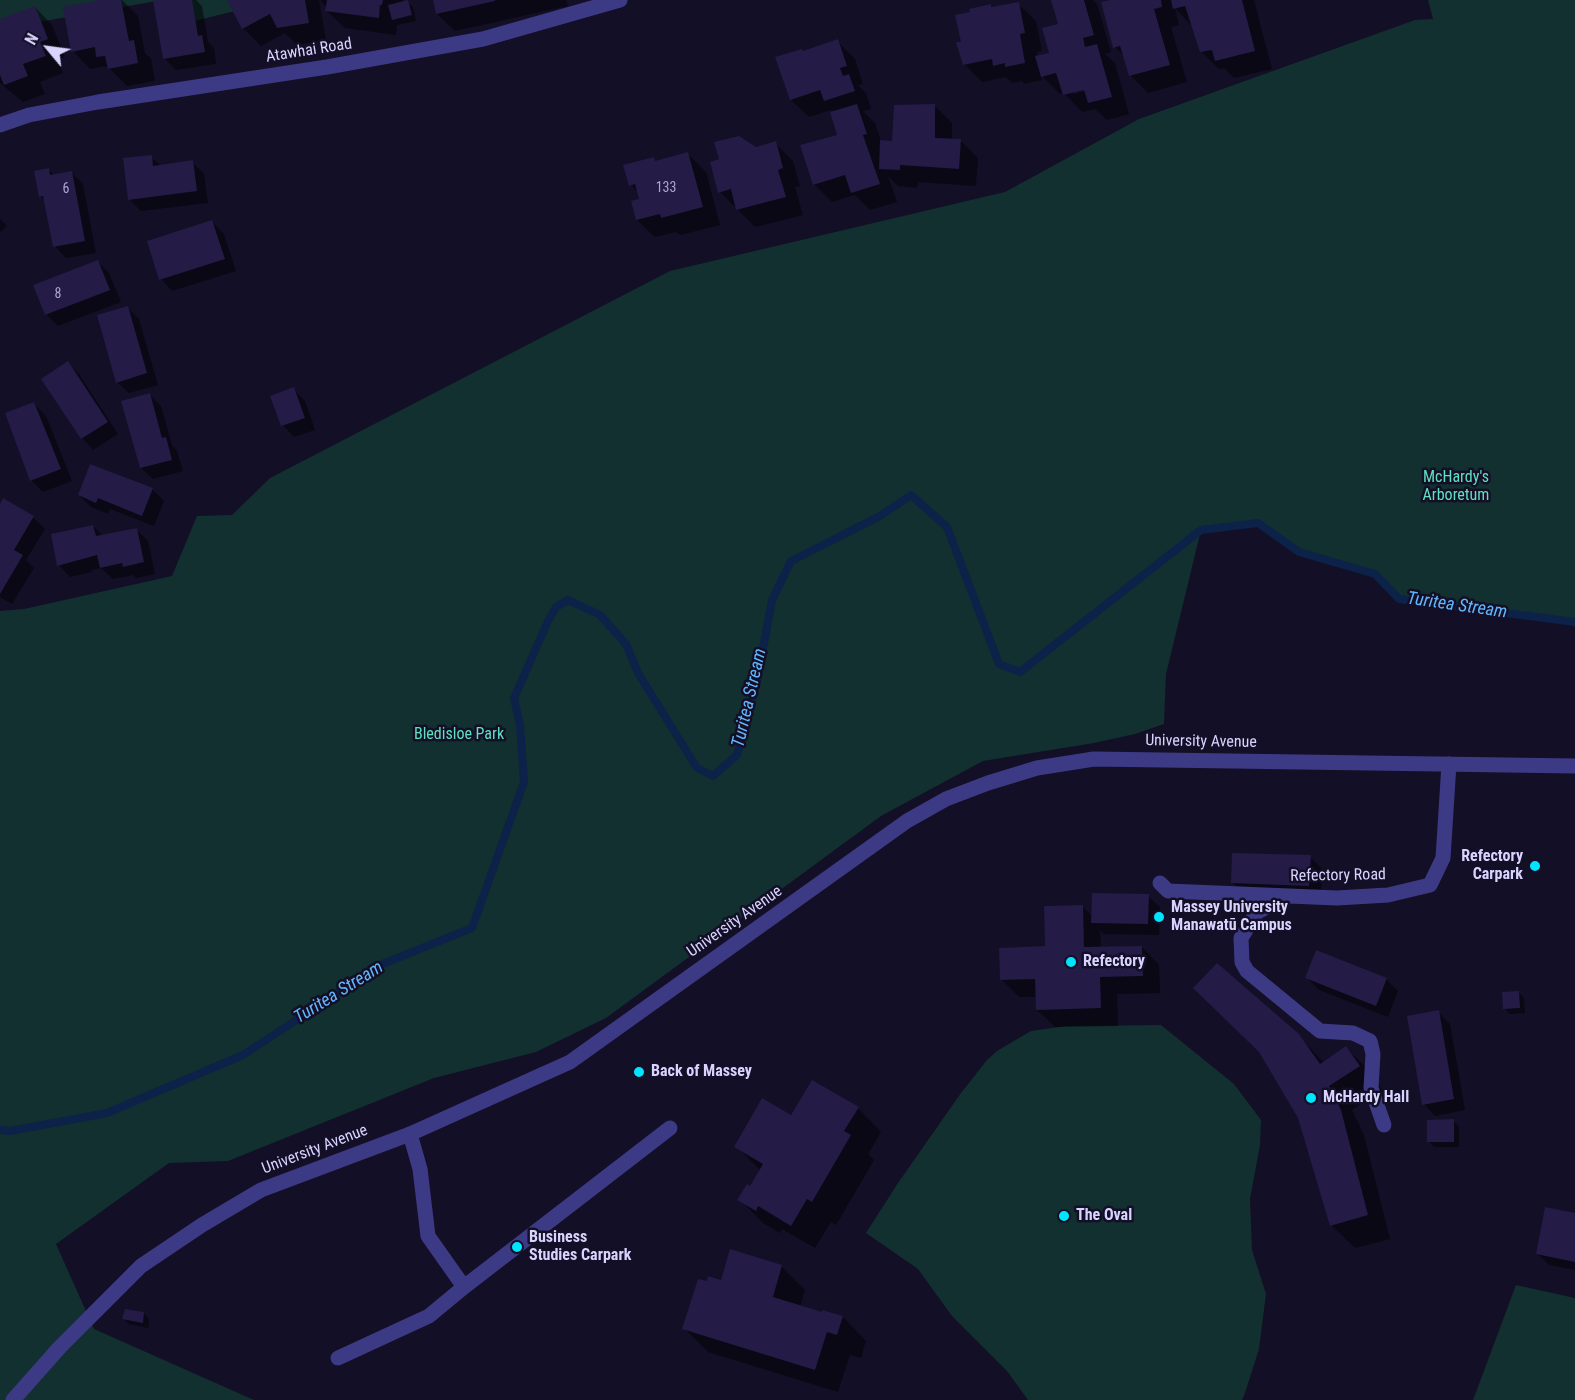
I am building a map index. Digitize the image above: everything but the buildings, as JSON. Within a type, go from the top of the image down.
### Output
[{"type":"street","name":"Atawhai Road","points":[[0,125],[29,115],[98,102],[327,67],[483,39],[620,0]]},
{"type":"street","name":"University Avenue","points":[[13,1400],[60,1347],[141,1266],[202,1225],[261,1190],[410,1134],[570,1062],[907,821],[946,799],[1037,768],[1094,759],[1575,766]]},
{"type":"street","name":"Refectory Road","points":[[1160,883],[1168,891],[1337,897],[1388,895],[1430,885],[1443,858],[1449,764]]},
{"type":"street","points":[[1288,896],[1257,912],[1240,939],[1242,962],[1246,971],[1320,1031],[1353,1033],[1370,1041],[1373,1054],[1371,1088],[1384,1125]]},
{"type":"street","points":[[338,1358],[429,1316],[670,1128]]},
{"type":"street","points":[[410,1134],[420,1169],[428,1236],[464,1287]]},
{"type":"green space","points":[[0,0],[162,0],[0,29]]},
{"type":"green space","points":[[166,0],[280,0],[174,26]]},
{"type":"green space","name":"Bledisloe Park","points":[[1428,0],[1575,0],[1575,622],[1399,599],[1375,574],[1299,552],[1258,523],[1201,530],[1166,674],[1164,724],[1135,734],[1094,743],[983,761],[881,816],[606,1018],[536,1052],[434,1078],[228,1161],[169,1163],[56,1244],[94,1329],[254,1400],[0,1400],[0,611],[24,609],[172,576],[197,516],[232,515],[270,478],[670,271],[1005,192],[1139,119],[1415,20],[1433,19]]},
{"type":"green space","name":"The Oval","points":[[1161,1025],[1234,1084],[1261,1120],[1260,1145],[1250,1199],[1252,1250],[1266,1294],[1259,1349],[1245,1393],[1242,1400],[1028,1400],[1007,1371],[952,1316],[918,1269],[866,1233],[961,1093],[997,1051],[1031,1031],[1067,1026]]},
{"type":"green space","points":[[1516,1285],[1575,1298],[1575,1400],[1473,1400]]},
{"type":"waterway","name":"Turitea Stream","points":[[0,1130],[10,1131],[107,1113],[243,1055],[380,965],[472,928],[524,782],[520,725],[514,698],[548,621],[556,607],[568,600],[600,615],[626,644],[638,673],[697,768],[713,776],[737,755],[757,681],[772,600],[791,561],[880,516],[911,495],[947,527],[999,664],[1020,672],[1201,530],[1258,523],[1299,552],[1375,574],[1399,599],[1575,622]]},
{"type":"place","name":"Refectory Carpark","points":[[1535,866]]},
{"type":"place","name":"Massey University Manawatū Campus","points":[[1159,917]]},
{"type":"place","name":"Refectory","points":[[1071,962]]},
{"type":"place","name":"Back of Massey","points":[[639,1072]]},
{"type":"place","name":"McHardy Hall","points":[[1311,1098]]},
{"type":"place","name":"The Oval","points":[[1064,1216]]},
{"type":"place","name":"Business Studies Carpark","points":[[517,1247]]},
{"type":"park label","name":"McHardy's Arboretum","points":[[1456,487]]}]
